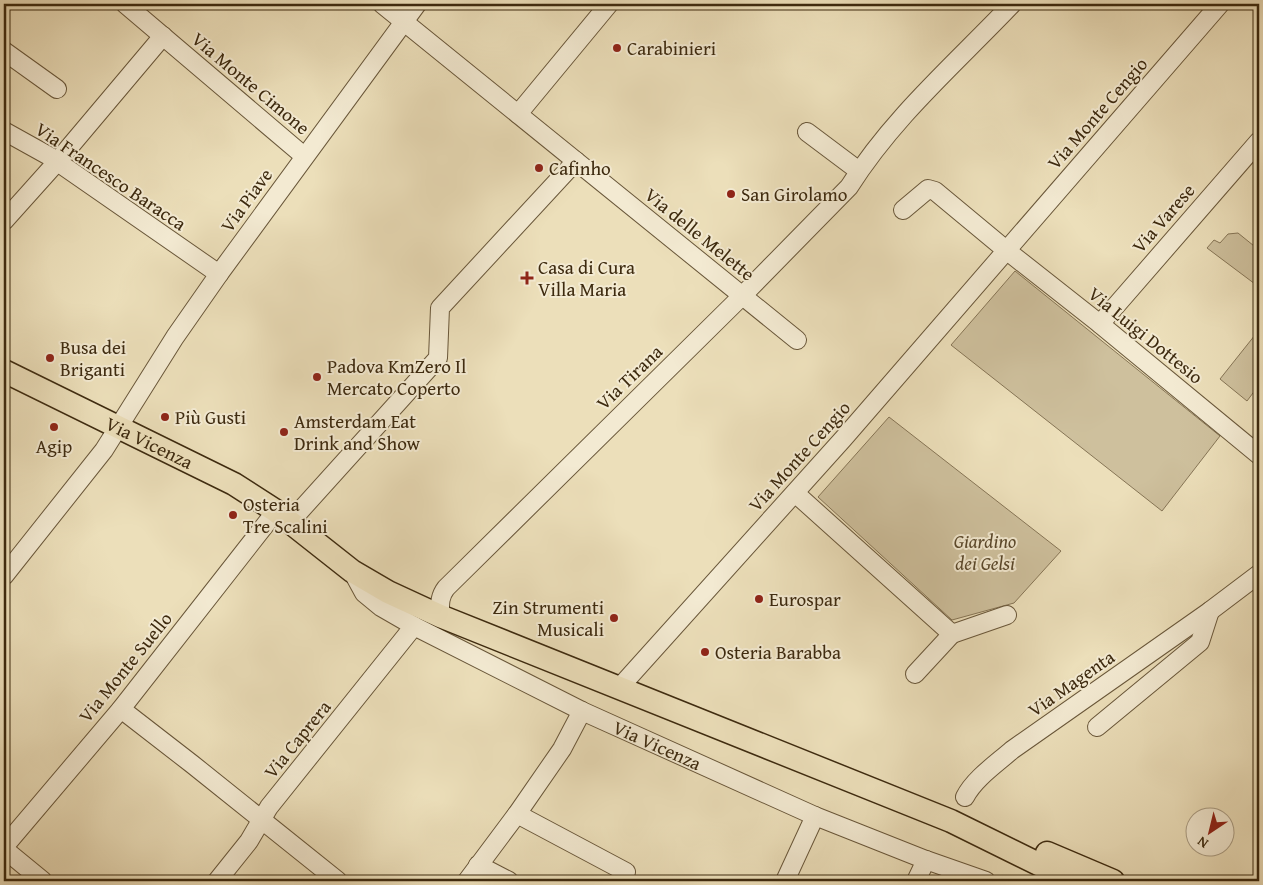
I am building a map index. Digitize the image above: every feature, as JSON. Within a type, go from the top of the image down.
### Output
[{"type":"main road","name":"Via Vicenza","points":[[4,371],[234,484],[283,517],[352,571],[388,592],[440,616],[951,821]]},
{"type":"main road","points":[[951,821],[1073,881]]},
{"type":"main road","points":[[951,821],[1010,839],[1113,881]]},
{"type":"street","name":"Via Monte Cimone","points":[[125,4],[304,156]]},
{"type":"street","name":"Via delle Melette","points":[[382,4],[797,340]]},
{"type":"street","name":"Via Piave","points":[[4,576],[104,450],[175,336],[304,156],[417,4]]},
{"type":"street","points":[[518,114],[609,4]]},
{"type":"street","name":"Via Tirana","points":[[440,616],[441,594],[478,555],[743,295],[850,187],[859,171],[910,108],[1012,4]]},
{"type":"street","name":"Via Monte Cengio","points":[[620,687],[924,347],[1220,4]]},
{"type":"street","points":[[4,220],[163,36]]},
{"type":"street","points":[[4,52],[57,89]]},
{"type":"street","name":"Via Francesco Baracca","points":[[4,131],[48,156],[219,274]]},
{"type":"street","points":[[807,132],[859,171]]},
{"type":"street","name":"Via Varese","points":[[1100,324],[1259,141]]},
{"type":"street","points":[[283,517],[438,358],[440,308],[576,161]]},
{"type":"street","points":[[904,210],[920,194],[928,189],[932,189],[1006,250]]},
{"type":"street","name":"Via Luigi Dottesio","points":[[1006,250],[1100,324],[1259,455]]},
{"type":"street","points":[[795,493],[952,634]]},
{"type":"street","name":"Via Monte Suello","points":[[4,848],[283,517]]},
{"type":"street","name":"Via Vicenza","points":[[352,571],[364,593],[381,607],[414,626],[582,711],[815,816],[926,860],[986,881]]},
{"type":"street","name":"Via Magenta","points":[[965,798],[968,791],[1012,750],[1210,611],[1259,574]]},
{"type":"street","points":[[1097,727],[1200,642],[1210,611]]},
{"type":"street","points":[[915,674],[952,634],[1007,615]]},
{"type":"street","name":"Via Caprera","points":[[217,881],[249,841],[270,807],[414,626]]},
{"type":"street","points":[[121,709],[338,881]]},
{"type":"street","points":[[467,881],[517,814],[562,748],[582,711]]},
{"type":"street","points":[[517,814],[626,872]]},
{"type":"street","points":[[785,881],[815,816]]},
{"type":"street","points":[[4,848],[42,881]]},
{"type":"street","points":[[916,881],[926,860]]},
{"type":"street","points":[[478,865],[509,881]]},
{"type":"green space","points":[[1238,233],[1259,250],[1259,287],[1207,248],[1214,240],[1220,243],[1228,234]]},
{"type":"green space","points":[[1015,271],[1220,436],[1162,511],[951,345]]},
{"type":"green space","points":[[1259,330],[1259,385],[1247,401],[1220,379]]},
{"type":"green space","name":"Giardino dei Gelsi","points":[[889,417],[1061,551],[1014,603],[952,620],[818,497]]},
{"type":"railway","points":[[1252,881],[1259,877]]},
{"type":"place","name":"Carabinieri","points":[[617,48]]},
{"type":"place","name":"Cafinho","points":[[539,168]]},
{"type":"place","name":"San Girolamo","points":[[731,194]]},
{"type":"place","name":"Casa di Cura Villa Maria","points":[[527,278]]},
{"type":"place","name":"Busa dei Briganti","points":[[50,358]]},
{"type":"place","name":"Padova KmZero Il Mercato Coperto","points":[[317,377]]},
{"type":"place","name":"Più Gusti","points":[[165,417]]},
{"type":"place","name":"Agip","points":[[54,427]]},
{"type":"place","name":"Amsterdam Eat Drink and Show","points":[[284,432]]},
{"type":"place","name":"Osteria Tre Scalini","points":[[233,515]]},
{"type":"place","name":"Eurospar","points":[[759,599]]},
{"type":"place","name":"Zin Strumenti Musicali","points":[[614,618]]},
{"type":"place","name":"Osteria Barabba","points":[[705,652]]}]
